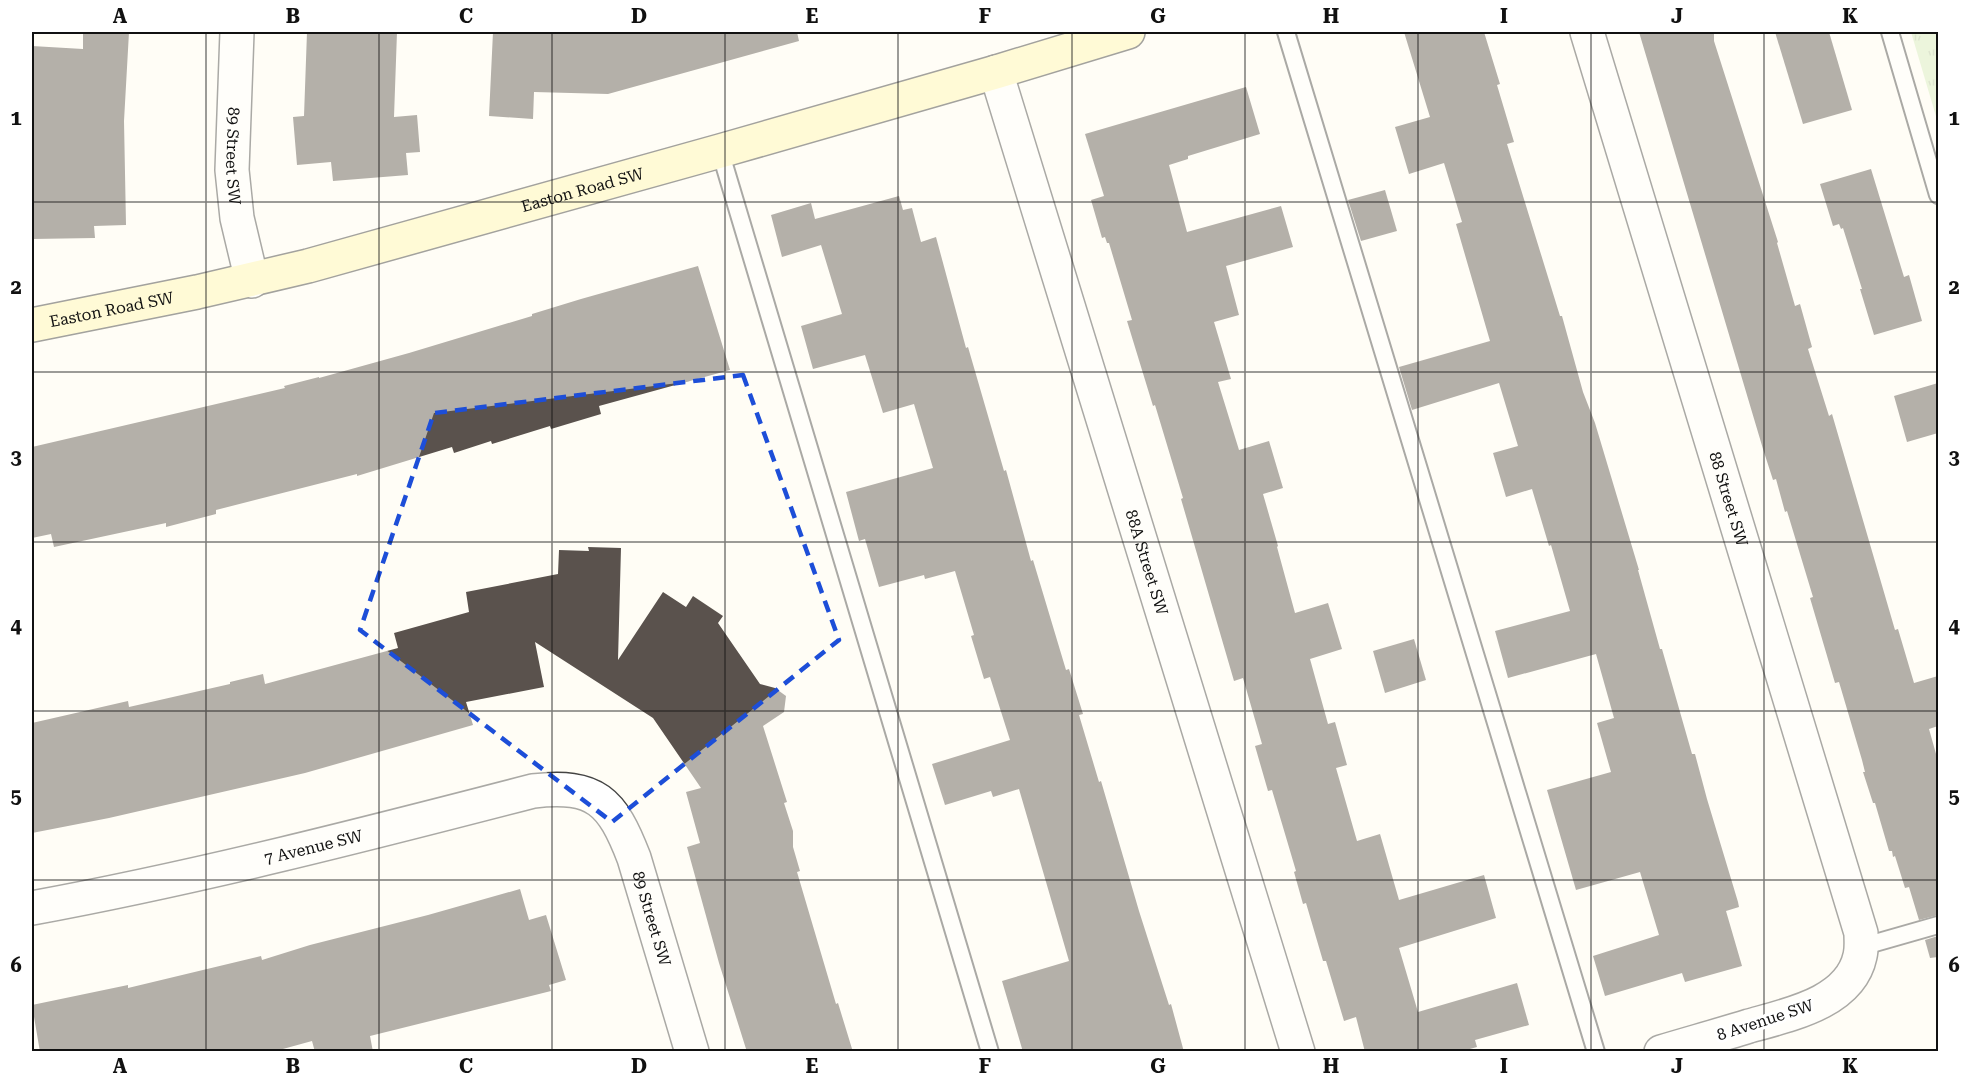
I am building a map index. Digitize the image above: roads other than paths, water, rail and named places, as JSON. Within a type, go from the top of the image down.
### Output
[{"type":"street","name":"89 Street SW","points":[[237,32],[232,170],[237,218],[252,281]]},
{"type":"street","name":"Easton Road SW","points":[[32,325],[252,281],[720,152],[1128,32]]},
{"type":"street","name":"88 Street SW","points":[[1587,32],[1858,919],[1861,933],[1859,957]]},
{"type":"street","name":"88A Street SW","points":[[996,72],[1298,1052]]},
{"type":"street","name":"7 Avenue SW","points":[[32,908],[303,849],[533,791],[558,788],[576,790],[594,796]]},
{"type":"street","name":"89 Street SW","points":[[594,796],[610,810],[627,841],[692,1052]]},
{"type":"street","name":"8 Avenue SW","points":[[1661,1052],[1804,1010],[1828,998],[1845,983],[1859,957]]},
{"type":"lane","points":[[1286,32],[1596,1052]]},
{"type":"lane","points":[[1890,32],[1938,195]]},
{"type":"lane","points":[[720,152],[990,1052]]},
{"type":"lane","points":[[1859,957],[1938,925]]}]
